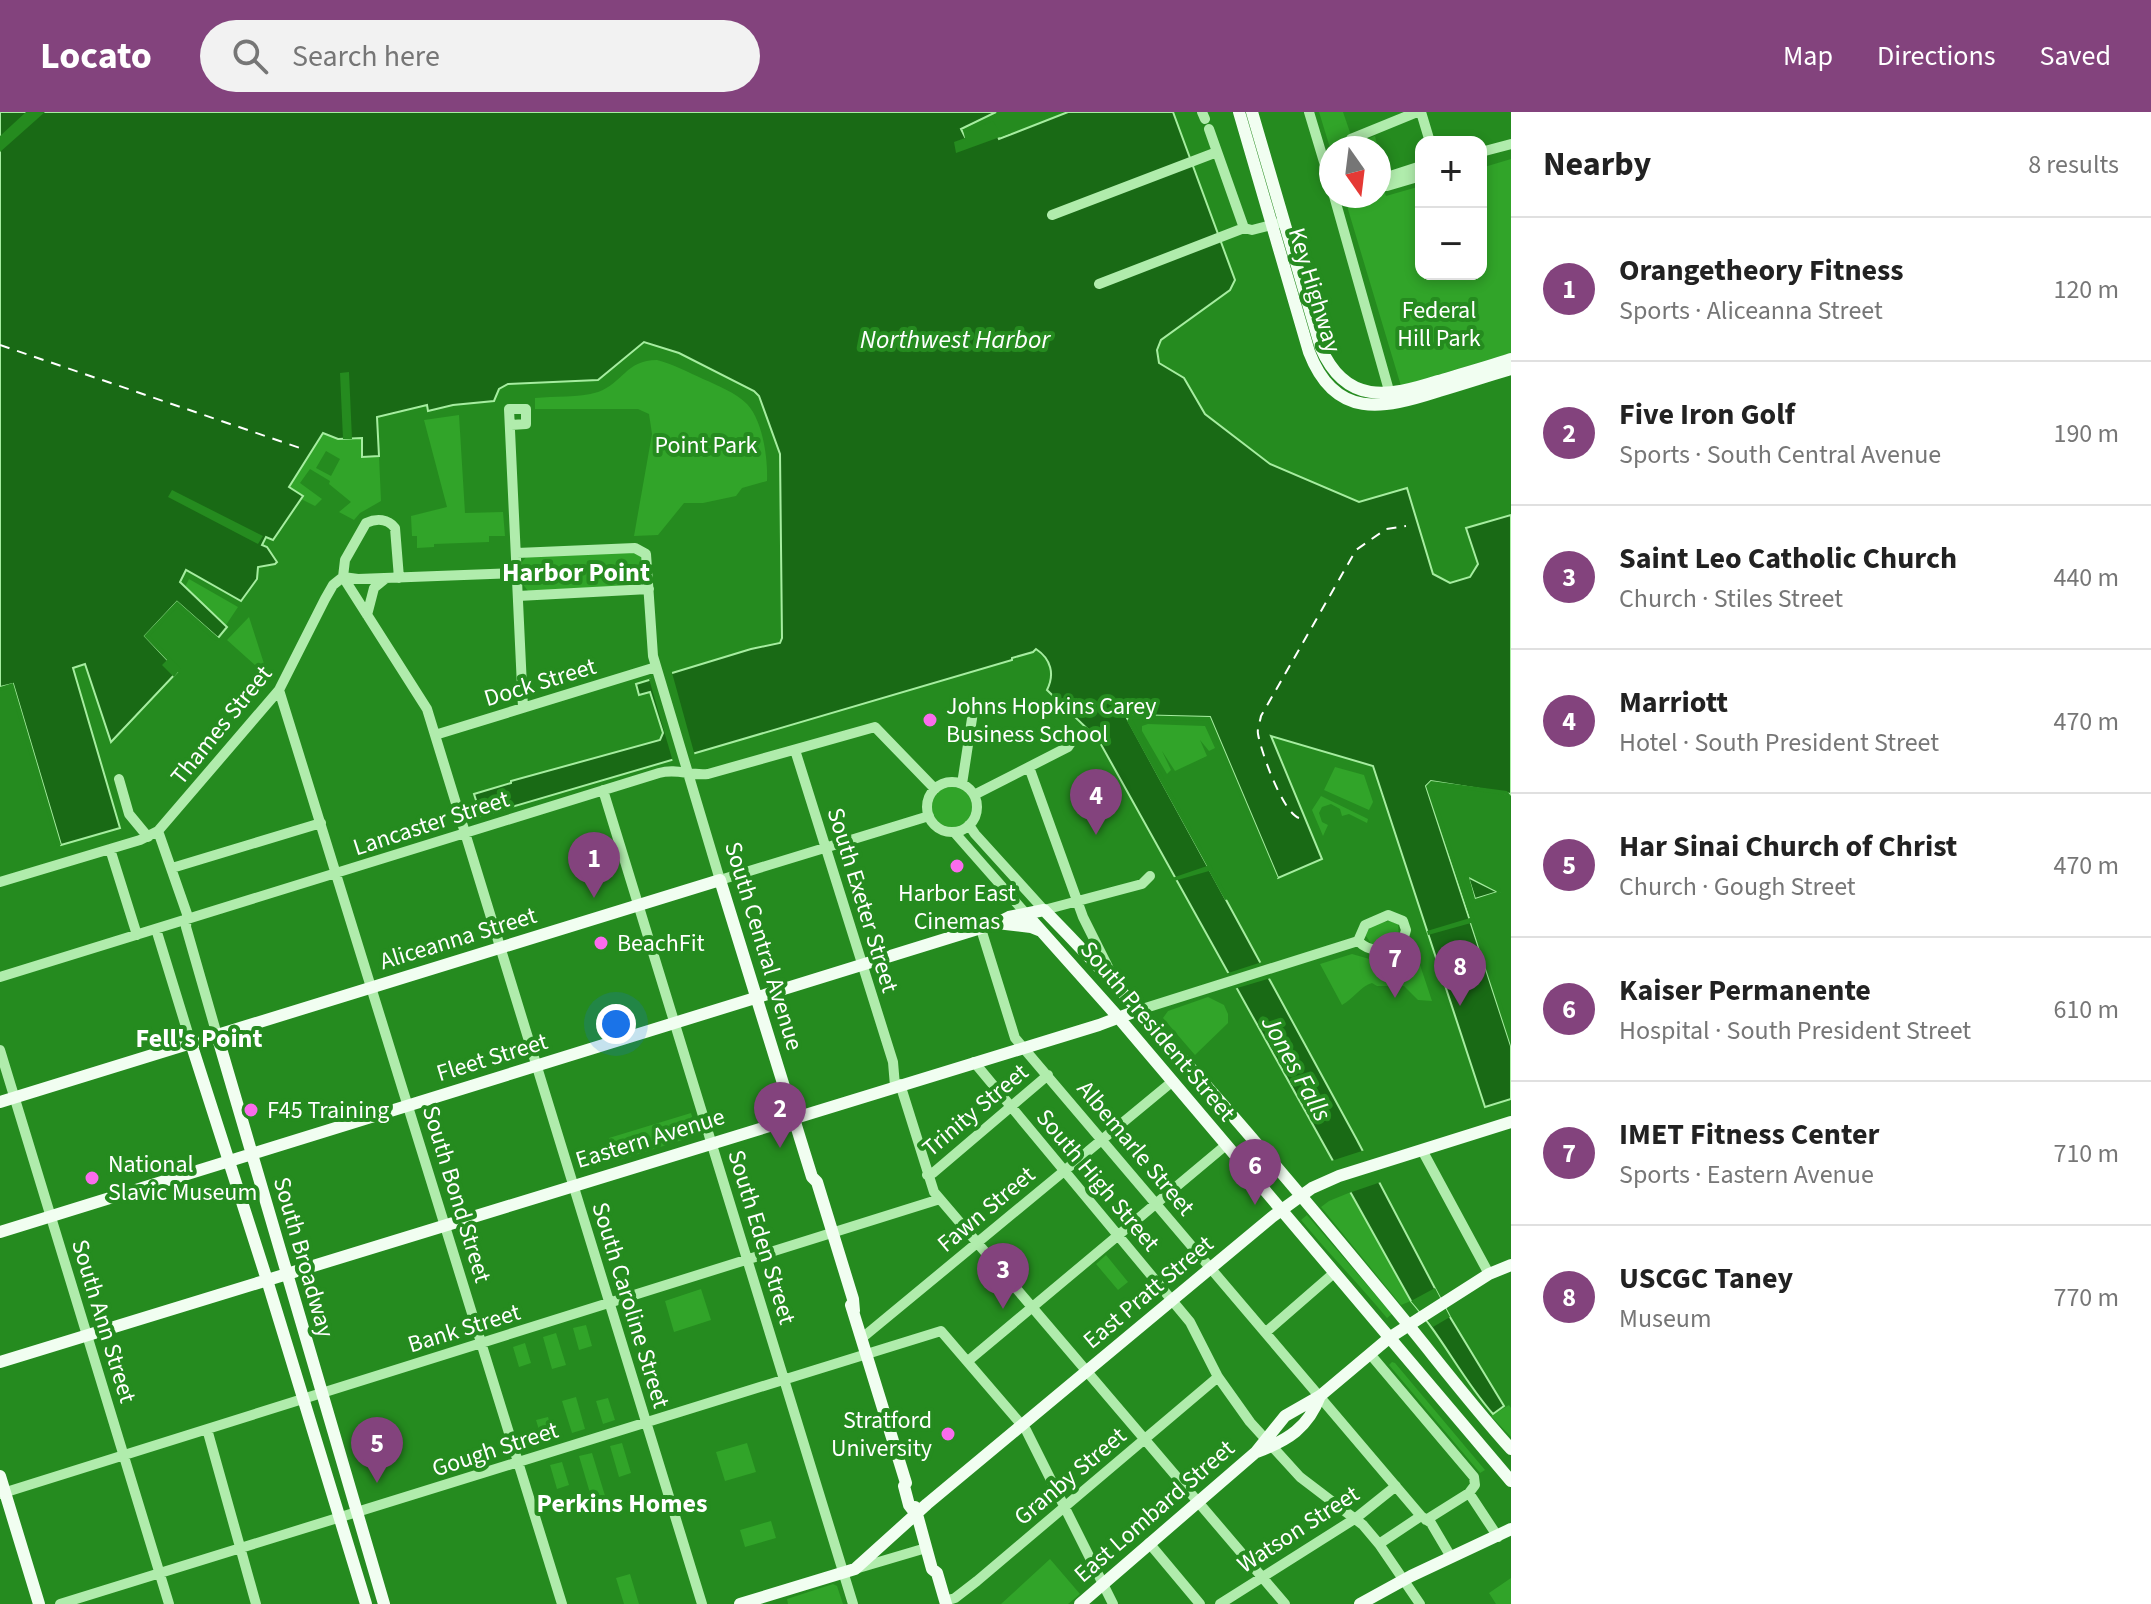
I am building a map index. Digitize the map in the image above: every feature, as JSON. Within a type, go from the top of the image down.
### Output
[{"type":"main road","name":"Key Highway","points":[[1239,112],[1326,360],[1348,384],[1368,392],[1398,393],[1511,359]]},
{"type":"main road","name":"Key Highway","points":[[1252,112],[1315,366],[1321,378],[1341,395],[1365,405],[1393,405],[1511,369]]},
{"type":"main road","name":"Aliceanna Street","points":[[0,1102],[720,880]]},
{"type":"main road","name":"South Central Avenue","points":[[720,880],[813,1177],[810,1183],[830,1234],[844,1292],[854,1311],[906,1483],[910,1485],[915,1499],[916,1514],[944,1603]]},
{"type":"main road","name":"Fleet Street","points":[[0,1232],[981,929],[1009,917],[1044,910]]},
{"type":"main road","name":"South President Street","points":[[1044,910],[1139,1010],[1300,1196],[1511,1449]]},
{"type":"main road","name":"South President Street","points":[[1027,915],[1173,1081],[1511,1481]]},
{"type":"main road","name":"Fleet Street","points":[[997,923],[1031,927],[1044,933]]},
{"type":"main road","name":"Eastern Avenue","points":[[0,1362],[1139,1010]]},
{"type":"main road","name":"South Broadway","points":[[217,1035],[384,1604]]},
{"type":"main road","name":"South Broadway","points":[[191,1043],[366,1604]]},
{"type":"main road","name":"East Pratt Street","points":[[740,1604],[849,1571],[1022,1424],[1300,1196],[1339,1176],[1511,1122]]},
{"type":"main road","name":"East Lombard Street","points":[[1268,1443],[1285,1416],[1320,1396],[1389,1338],[1489,1274],[1511,1265]]},
{"type":"main road","name":"East Lombard Street","points":[[1080,1604],[1256,1452],[1268,1443],[1299,1431],[1315,1410],[1320,1396]]},
{"type":"main road","points":[[0,1476],[39,1604]]},
{"type":"main road","points":[[1360,1604],[1511,1529]]},
{"type":"street","points":[[1309,112],[1319,145]]},
{"type":"street","points":[[1359,136],[1419,112],[1428,136]]},
{"type":"street","points":[[1205,120],[1244,228]]},
{"type":"street","points":[[1487,150],[1511,144]]},
{"type":"street","points":[[1052,215],[1217,152]]},
{"type":"street","points":[[1415,168],[1384,178],[1387,186],[1415,178]]},
{"type":"street","points":[[1337,208],[1388,394]]},
{"type":"street","points":[[1099,284],[1244,228],[1252,230],[1279,223]]},
{"type":"street","points":[[511,425],[523,708]]},
{"type":"street","name":"Thames Street","points":[[153,834],[279,690],[325,599],[333,585],[343,577],[345,560],[364,525],[380,520],[393,525],[397,532],[393,578]]},
{"type":"street","name":"South Central Avenue","points":[[517,553],[635,548],[645,552],[653,656],[720,880]]},
{"type":"street","points":[[343,577],[517,573]]},
{"type":"street","name":"South Caroline Street","points":[[343,577],[427,709],[702,1604]]},
{"type":"street","points":[[367,615],[378,582],[393,578]]},
{"type":"street","points":[[518,596],[649,589]]},
{"type":"street","name":"Dock Street","points":[[435,735],[657,670]]},
{"type":"street","name":"South Bond Street","points":[[279,690],[562,1604]]},
{"type":"street","points":[[962,784],[973,712]]},
{"type":"street","name":"Lancaster Street","points":[[0,977],[669,770],[708,774],[875,727],[935,789]]},
{"type":"street","points":[[974,795],[1068,747],[1072,741]]},
{"type":"street","name":"South Exeter Street","points":[[795,750],[930,1185],[1285,1604]]},
{"type":"street","name":"South President Street","points":[[1029,767],[1088,929],[1117,985]]},
{"type":"street","name":"South Broadway","points":[[119,779],[129,814],[153,834],[172,868],[187,914],[186,927],[217,1035]]},
{"type":"street","points":[[948,783],[962,784],[974,795],[977,811],[969,825],[954,832],[939,828],[929,816],[928,801],[935,789],[948,783]]},
{"type":"street","name":"South Eden Street","points":[[603,790],[786,1380],[849,1571],[853,1604]]},
{"type":"street","name":"Aliceanna Street","points":[[720,880],[929,816]]},
{"type":"street","points":[[172,868],[321,823]]},
{"type":"street","name":"South President Street","points":[[969,825],[1044,910]]},
{"type":"street","name":"South President Street","points":[[954,832],[1027,915]]},
{"type":"street","points":[[0,882],[153,834]]},
{"type":"street","points":[[110,849],[137,935]]},
{"type":"street","name":"Fleet Street","points":[[1044,910],[1142,884],[1150,876]]},
{"type":"street","name":"Eastern Avenue","points":[[1139,1010],[1358,941],[1365,925],[1374,919],[1394,916],[1405,925],[1405,937],[1394,946],[1375,951],[1358,941]]},
{"type":"street","name":"South Broadway","points":[[156,929],[191,1043]]},
{"type":"street","name":"Albemarle Street","points":[[981,929],[1015,1038],[1424,1518],[1451,1557]]},
{"type":"street","name":"South Ann Street","points":[[0,1050],[169,1604]]},
{"type":"street","name":"South High Street","points":[[974,1062],[1190,1322],[1218,1377],[1268,1443],[1306,1482],[1356,1518],[1379,1544],[1420,1604]]},
{"type":"street","name":"Trinity Street","points":[[927,1175],[1048,1075]]},
{"type":"street","name":"Fawn Street","points":[[862,1338],[1173,1081]]},
{"type":"street","points":[[1113,1604],[1022,1424],[968,1361],[1226,1145]]},
{"type":"street","points":[[1422,1150],[1489,1274]]},
{"type":"street","name":"Bank Street","points":[[3,1493],[940,1199]]},
{"type":"street","points":[[1266,1332],[1334,1273]]},
{"type":"street","name":"Gough Street","points":[[60,1604],[941,1331],[968,1361]]},
{"type":"street","points":[[1370,1354],[1472,1473],[1475,1485],[1469,1493],[1379,1544]]},
{"type":"street","name":"Granby Street","points":[[944,1603],[975,1583],[1218,1377]]},
{"type":"street","points":[[207,1429],[256,1604]]},
{"type":"street","name":"Watson Street","points":[[1220,1604],[1356,1518],[1396,1486]]},
{"type":"street","points":[[1469,1493],[1498,1537]]},
{"type":"street","points":[[1149,1543],[1200,1604]]},
{"type":"street","name":"East Pratt Street","points":[[849,1571],[926,1548]]},
{"type":"green space","points":[[1319,112],[1343,112],[1351,136],[1326,136]]},
{"type":"green space","name":"Federal Hill Park","points":[[1511,159],[1511,353],[1401,386],[1348,208],[1391,208],[1391,195],[1415,188],[1415,280],[1487,280],[1487,166]]},
{"type":"green space","name":"Point Park","points":[[657,360],[720,387],[747,404],[757,420],[763,441],[767,481],[742,488],[736,496],[703,503],[684,503],[658,535],[634,536],[652,434],[649,414],[638,409],[535,409],[535,398],[598,392],[638,364]]},
{"type":"green space","points":[[459,415],[465,513],[503,512],[505,536],[489,536],[489,542],[434,544],[434,547],[417,548],[417,536],[412,536],[411,516],[447,507],[424,420]]},
{"type":"green space","points":[[324,433],[338,439],[362,438],[363,457],[379,456],[381,501],[354,520],[339,512],[351,502],[329,484],[330,481],[310,469],[300,483],[322,499],[315,506],[288,487]],"holes":[[[326,451],[340,459],[331,476],[316,468]]]},
{"type":"green space","points":[[641,554],[644,581],[640,585],[528,591],[522,583],[522,562],[526,557]]},
{"type":"green space","points":[[189,579],[238,607],[226,625],[185,587]]},
{"type":"green space","points":[[249,617],[267,673],[265,674],[227,640]]},
{"type":"green space","points":[[1142,726],[1205,726],[1215,748],[1209,751],[1200,740],[1207,756],[1175,771],[1162,751],[1171,770],[1167,774],[1142,731]]},
{"type":"green space","points":[[1335,767],[1364,775],[1373,802],[1369,810],[1324,790]]},
{"type":"green space","points":[[952,787],[966,793],[972,807],[966,821],[952,827],[938,821],[932,807],[938,793]]},
{"type":"green space","points":[[1321,796],[1368,819],[1367,823],[1349,814],[1342,816],[1340,809],[1331,804],[1322,807],[1319,813],[1322,822],[1328,825],[1323,836],[1312,810]]},
{"type":"green space","points":[[1389,921],[1398,924],[1399,937],[1380,946],[1372,945],[1366,936],[1369,929]]},
{"type":"green space","points":[[1409,945],[1417,956],[1432,1001],[1418,1000],[1404,986],[1377,986],[1372,983],[1342,1005],[1320,964],[1352,954],[1380,962]]},
{"type":"green space","points":[[1208,997],[1224,1005],[1228,1023],[1195,1055],[1163,1018],[1168,1011]]},
{"type":"green space","points":[[691,1113],[698,1135],[616,1161],[609,1138]]},
{"type":"green space","points":[[1351,1192],[1411,1301],[1401,1305],[1321,1207]]},
{"type":"green space","points":[[1307,1215],[1392,1314],[1387,1318],[1312,1233],[1301,1220]]},
{"type":"green space","points":[[1106,1255],[1128,1282],[1118,1290],[1096,1264]]},
{"type":"green space","points":[[701,1289],[711,1320],[674,1332],[665,1301]]},
{"type":"green space","points":[[586,1325],[592,1346],[579,1350],[573,1328]]},
{"type":"green space","points":[[556,1333],[566,1365],[552,1369],[543,1337]]},
{"type":"green space","points":[[525,1343],[531,1363],[519,1367],[513,1347]]},
{"type":"green space","points":[[1392,1362],[1485,1470],[1480,1473],[1389,1365]]},
{"type":"green space","points":[[576,1397],[585,1429],[572,1433],[562,1401]]},
{"type":"green space","points":[[608,1398],[615,1420],[603,1424],[596,1401]]},
{"type":"green space","points":[[1509,1405],[1511,1408],[1511,1437],[1491,1416]]},
{"type":"green space","points":[[548,1417],[555,1439],[543,1443],[536,1420]]},
{"type":"green space","points":[[622,1443],[631,1473],[619,1477],[610,1446]]},
{"type":"green space","points":[[747,1443],[756,1472],[725,1481],[716,1452]]},
{"type":"green space","points":[[592,1453],[606,1499],[593,1503],[579,1456]]},
{"type":"green space","points":[[562,1462],[569,1485],[557,1489],[550,1465]]},
{"type":"green space","points":[[771,1521],[776,1538],[745,1547],[740,1530]]},
{"type":"green space","points":[[1050,1559],[1080,1594],[1068,1604],[1001,1604]]},
{"type":"green space","points":[[630,1574],[639,1604],[624,1604],[616,1578]]},
{"type":"green space","points":[[1511,1578],[1511,1604],[1496,1604],[1489,1593]]},
{"type":"green space","points":[[833,1584],[837,1586],[843,1604],[788,1604],[787,1599]]},
{"type":"water","name":"Northwest Harbor","points":[[0,112],[996,112],[961,129],[965,137],[993,125],[999,139],[1068,112],[1173,112],[1235,280],[1230,290],[1161,340],[1157,350],[1159,363],[1184,378],[1205,414],[1270,464],[1359,502],[1407,488],[1433,574],[1450,583],[1470,577],[1478,564],[1466,528],[1511,515],[1511,796],[1431,781],[1426,786],[1511,1046],[1511,1099],[1485,1107],[1373,766],[1271,736],[1322,859],[1278,878],[1210,717],[1131,715],[1127,718],[1450,1317],[1504,1406],[1493,1414],[1411,1301],[1098,739],[1047,690],[1051,678],[1050,667],[1036,649],[1012,660],[481,816],[474,794],[660,740],[663,733],[650,692],[639,695],[636,684],[780,643],[780,454],[759,396],[754,391],[679,353],[644,342],[598,380],[508,384],[499,389],[494,401],[428,411],[427,405],[377,417],[379,456],[362,457],[362,438],[338,439],[323,433],[289,487],[303,496],[273,540],[266,537],[262,545],[267,547],[277,562],[258,567],[257,579],[241,601],[186,570],[180,582],[227,627],[218,638],[177,602],[145,636],[178,671],[111,742],[85,664],[73,668],[120,828],[61,845],[13,684],[0,687]]},
{"type":"water","points":[[1468,877],[1498,892],[1475,899]]},
{"type":"pier","points":[[26,112],[45,112],[0,152],[0,136]]},
{"type":"pier","points":[[1000,112],[966,132],[993,121],[1001,134],[1010,130],[1011,133],[956,153],[954,142],[965,138],[963,130]]},
{"type":"pier","points":[[349,372],[352,439],[343,439],[340,373]]},
{"type":"pier","points":[[172,490],[263,536],[258,544],[168,497]]},
{"type":"pier","points":[[177,601],[221,640],[215,641],[177,607],[150,636],[181,669],[181,674],[178,672],[174,677],[162,665],[167,660],[144,636]]},
{"type":"pier","points":[[671,669],[695,756],[673,762],[649,679]]},
{"type":"pier","points":[[13,683],[61,845],[57,846],[10,688],[0,691],[0,687]]},
{"type":"pier","points":[[1131,715],[1210,717],[1278,878],[1275,879],[1208,721],[1132,719],[1229,899],[1225,900],[1209,871],[1174,881],[1172,878],[1207,866],[1127,721]]},
{"type":"pier","points":[[1431,781],[1507,791],[1511,796],[1511,800],[1506,795],[1431,785],[1511,1033],[1511,1046],[1471,923],[1428,935],[1427,931],[1470,918],[1426,786]]},
{"type":"pier","points":[[1467,873],[1500,888],[1501,894],[1473,903],[1464,877]],"holes":[[[1469,877],[1497,892],[1475,899]]]},
{"type":"pier","points":[[1262,962],[1271,978],[1234,989],[1225,974]]},
{"type":"pier","points":[[1365,1150],[1381,1182],[1349,1193],[1331,1161]]},
{"type":"pier","points":[[1435,1288],[1450,1317],[1433,1327],[1411,1301]]},
{"type":"ferry route","points":[[0,345],[303,449]]},
{"type":"ferry route","points":[[1299,818],[1286,805],[1263,754],[1258,734],[1261,716],[1356,550],[1386,529],[1406,526]]},
{"type":"place","name":"Johns Hopkins Carey Business School","points":[[930,720]]},
{"type":"place","name":"Marriott","points":[[1096,835]]},
{"type":"place","name":"Harbor East Cinemas","points":[[957,866]]},
{"type":"place","name":"Orangetheory Fitness","points":[[594,898]]},
{"type":"place","name":"BeachFit","points":[[601,943]]},
{"type":"place","name":"IMET Fitness Center","points":[[1395,998]]},
{"type":"place","name":"USCGC Taney","points":[[1460,1006]]},
{"type":"place","name":"F45 Training","points":[[251,1110]]},
{"type":"place","name":"Five Iron Golf","points":[[780,1148]]},
{"type":"place","name":"National Slavic Museum","points":[[92,1178]]},
{"type":"place","name":"Kaiser Permanente","points":[[1255,1205]]},
{"type":"place","name":"Saint Leo Catholic Church","points":[[1003,1309]]},
{"type":"place","name":"Stratford University","points":[[948,1434]]},
{"type":"place","name":"Har Sinai Church of Christ","points":[[377,1483]]},
{"type":"district","name":"Harbor Point","points":[[576,572]]},
{"type":"district","name":"Fell's Point","points":[[199,1038]]},
{"type":"district","name":"Perkins Homes","points":[[622,1503]]},
{"type":"water label","name":"Jones Falls","points":[[1297,1068]]}]
